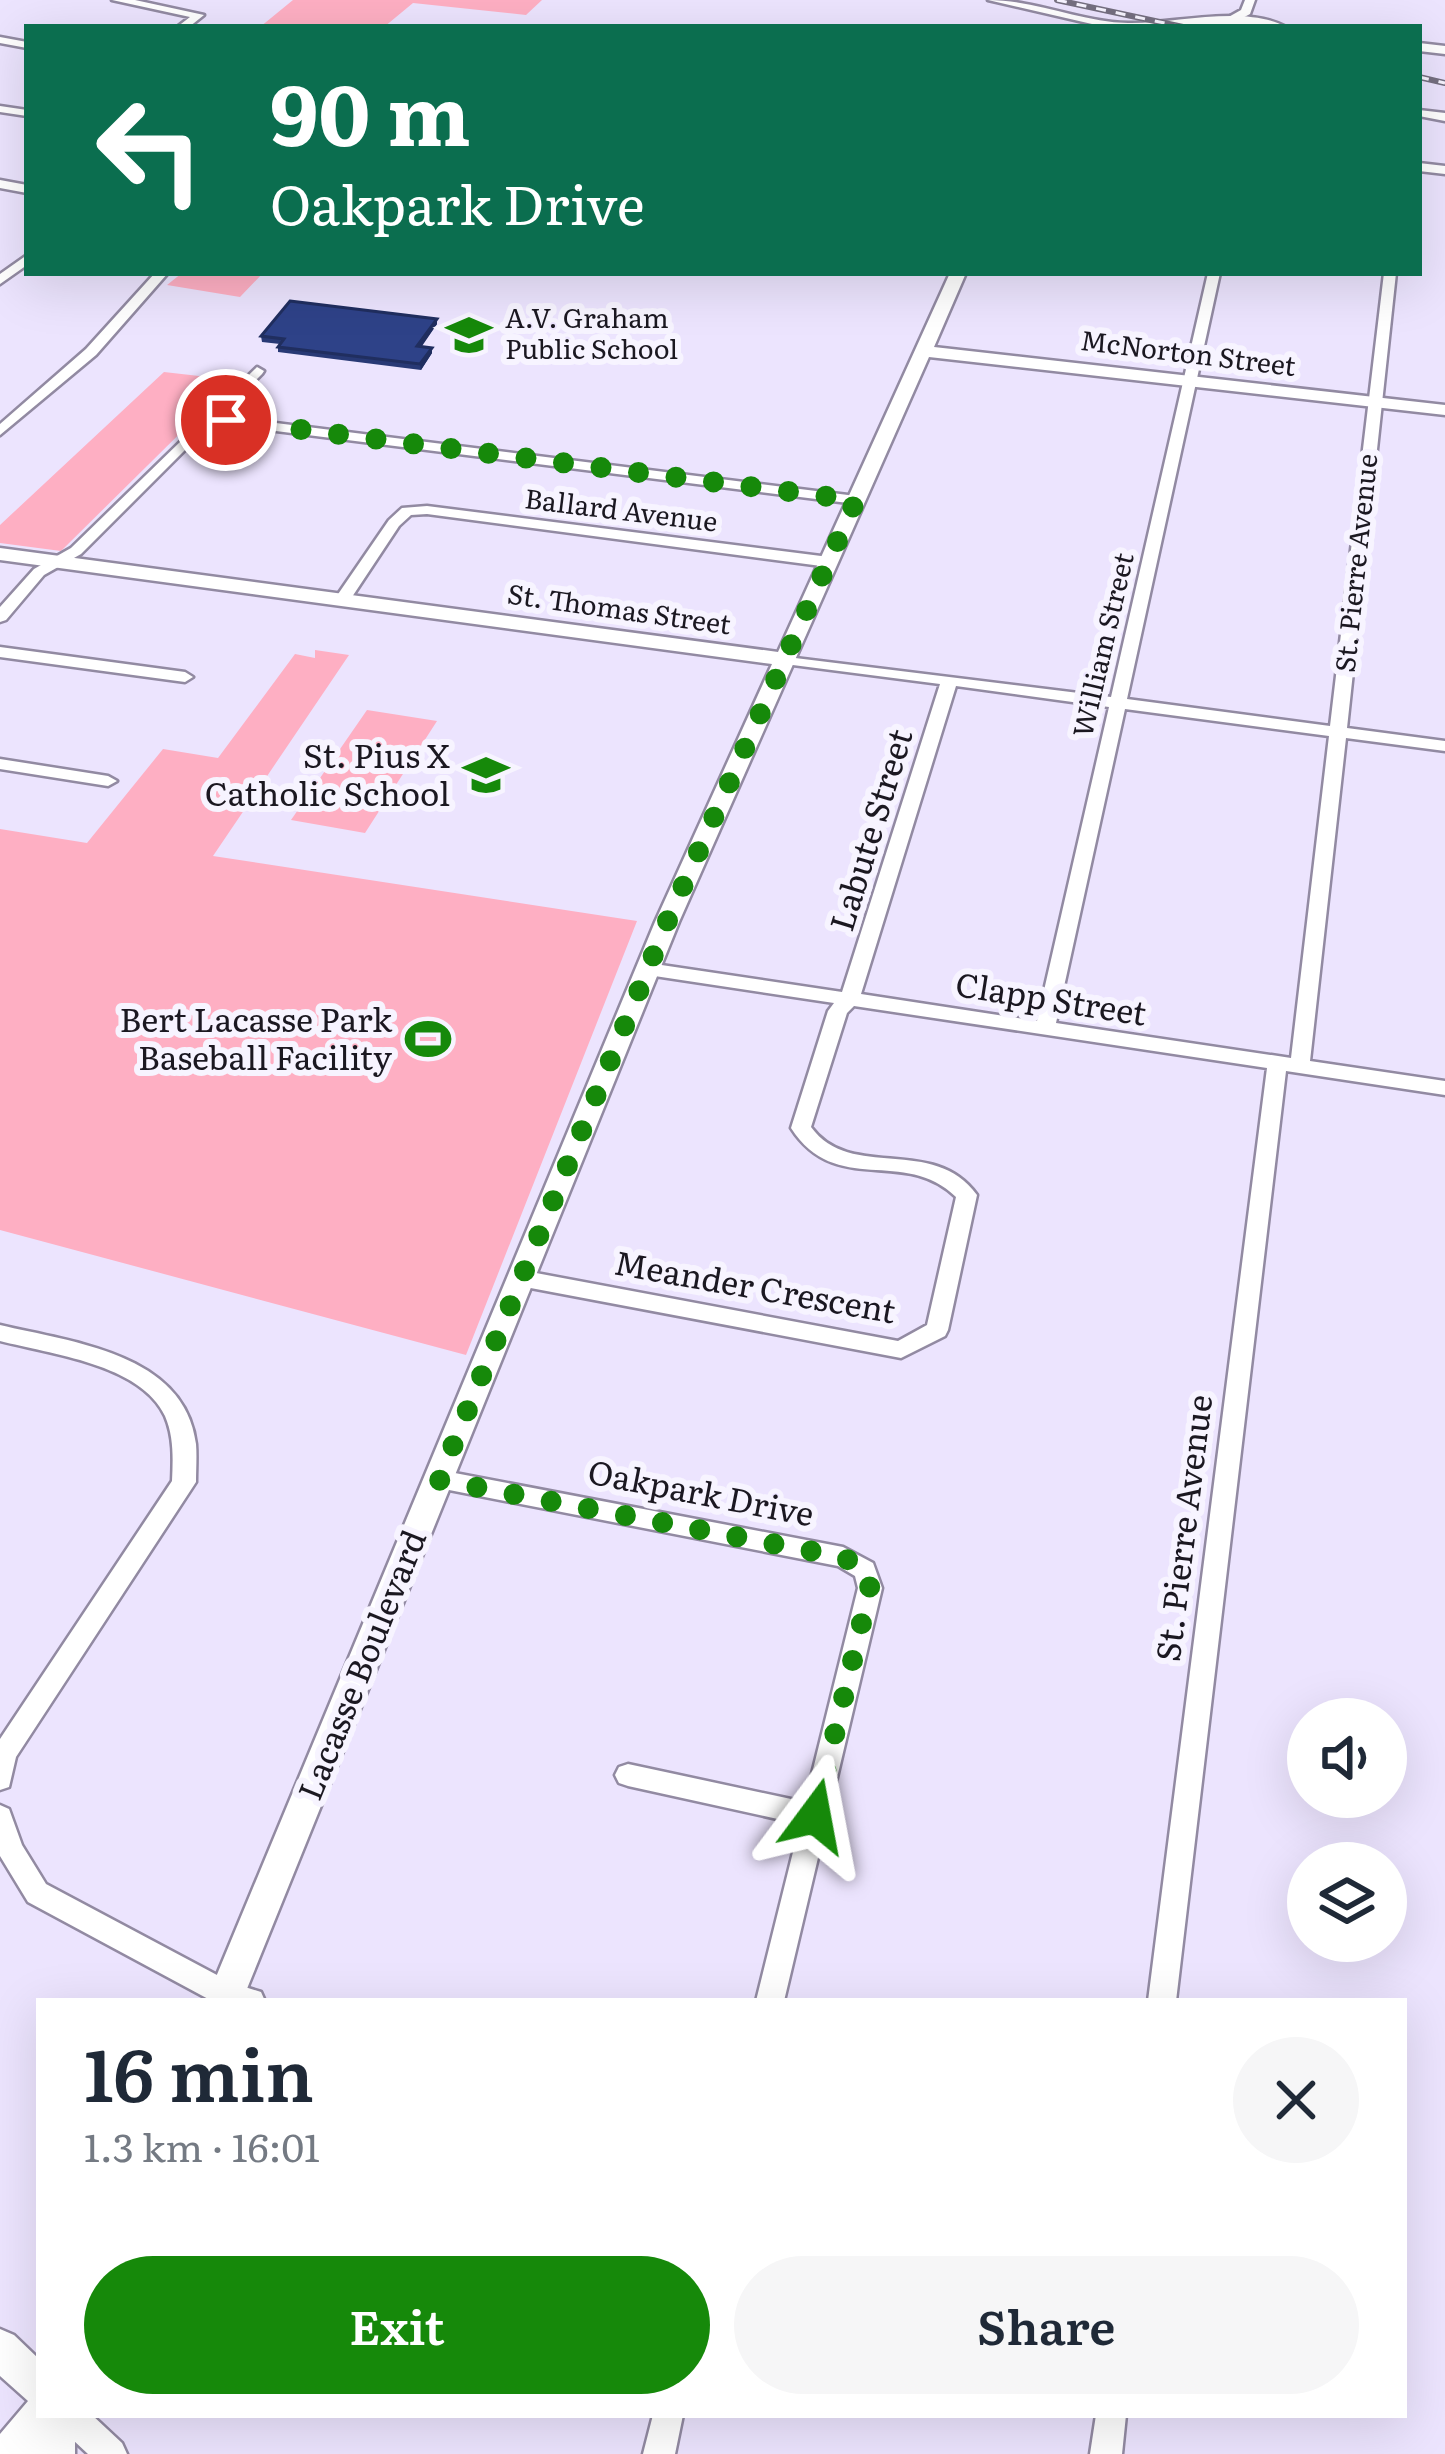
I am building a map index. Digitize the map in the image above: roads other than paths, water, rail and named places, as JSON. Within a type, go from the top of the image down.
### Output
[{"type":"street","points":[[117,0],[199,15],[186,24]]},
{"type":"street","points":[[995,0],[1072,22]]},
{"type":"street","points":[[1228,21],[1248,6],[1272,24]]},
{"type":"street","points":[[1179,24],[1256,24]]},
{"type":"street","points":[[0,280],[24,261]]},
{"type":"street","points":[[0,431],[91,352],[160,276]]},
{"type":"street","name":"Lacasse Boulevard","points":[[234,1998],[648,968],[957,276]]},
{"type":"street","name":"William Street","points":[[1046,1029],[1213,276]]},
{"type":"street","name":"St. Pierre Avenue","points":[[1162,1998],[1339,732],[1390,276]]},
{"type":"street","name":"McNorton Street","points":[[925,351],[1445,410]]},
{"type":"street","points":[[0,617],[39,572],[76,551],[257,370]]},
{"type":"street","points":[[212,418],[856,500]]},
{"type":"street","name":"Ballard Avenue","points":[[342,600],[407,511],[449,512],[829,562]]},
{"type":"street","name":"St. Thomas Street","points":[[0,554],[1445,746]]},
{"type":"street","points":[[0,652],[185,677]]},
{"type":"street","name":"Labute Street","points":[[850,998],[950,681]]},
{"type":"street","points":[[0,764],[108,781]]},
{"type":"street","name":"Clapp Street","points":[[648,968],[1445,1088]]},
{"type":"street","name":"Meander Crescent","points":[[520,1278],[901,1350],[937,1330],[968,1195],[944,1174],[833,1158],[809,1147],[800,1128],[838,1011],[850,998]]},
{"type":"street","points":[[0,1333],[141,1372],[178,1411],[188,1447],[184,1483],[1,1762]]},
{"type":"street","name":"Oakpark Drive","points":[[439,1480],[843,1557],[865,1570],[870,1588],[771,1998]]},
{"type":"street","points":[[628,1775],[815,1816]]},
{"type":"street","points":[[0,1817],[10,1849],[37,1893],[232,1998]]},
{"type":"street","points":[[0,2349],[36,2383]]},
{"type":"street","points":[[9,2454],[40,2418]]},
{"type":"street","points":[[55,2418],[55,2454]]},
{"type":"street","points":[[73,2418],[110,2454]]},
{"type":"street","points":[[659,2454],[667,2418]]},
{"type":"street","points":[[1106,2454],[1111,2418]]},
{"type":"railway","points":[[1057,0],[1169,24]]},
{"type":"railway","points":[[1422,78],[1445,83]]},
{"type":"place","name":"A.V. Graham Public School","points":[[469,335]]},
{"type":"place","name":"St. Pius X Catholic School","points":[[486,775]]},
{"type":"place","name":"Bert Lacasse Park Baseball Facility","points":[[428,1039]]}]
